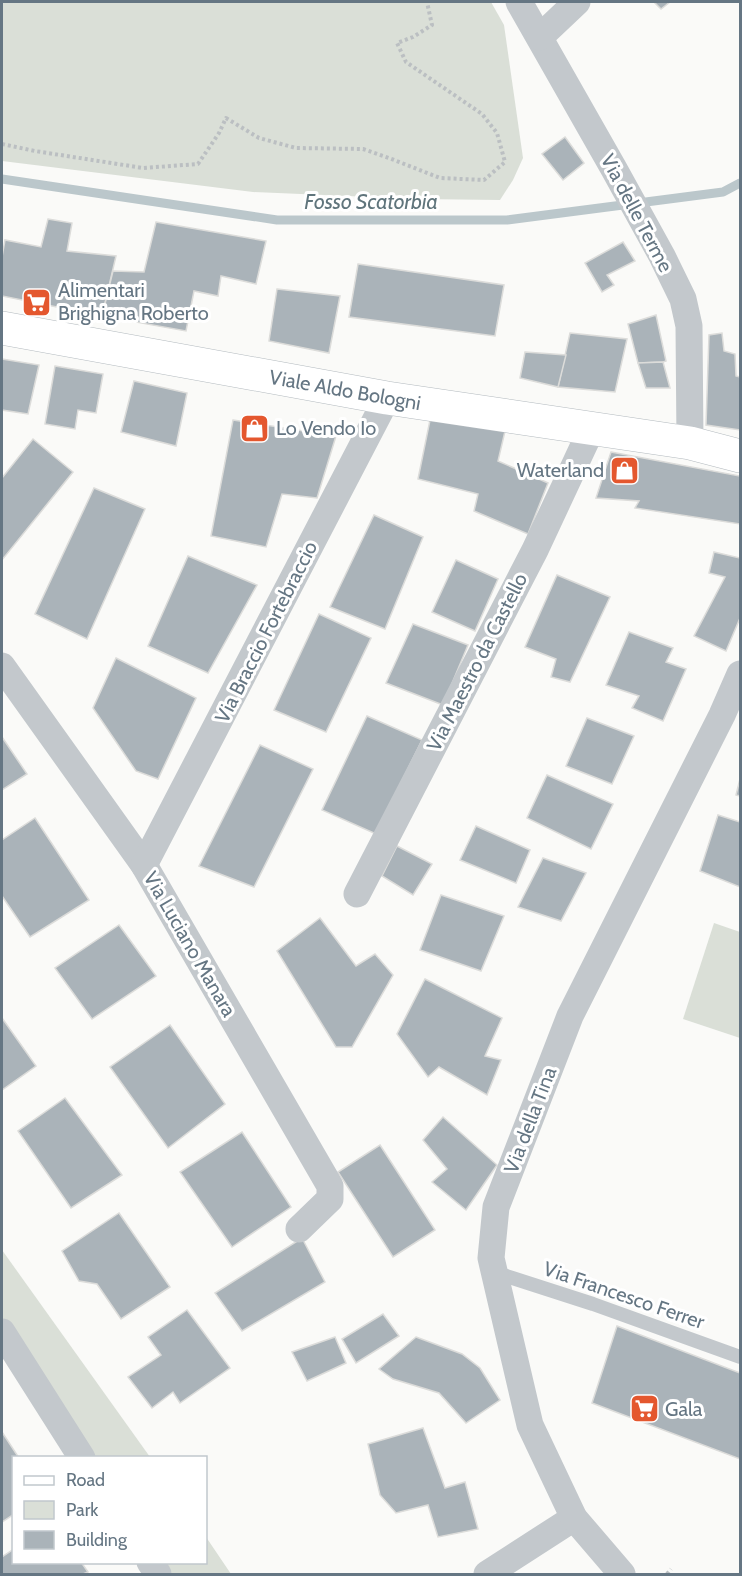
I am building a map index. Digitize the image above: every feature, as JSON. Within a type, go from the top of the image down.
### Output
[{"type":"main road","name":"Viale Aldo Bologni","points":[[2,327],[387,398],[690,443],[741,456]]},
{"type":"street","name":"Via delle Terme","points":[[519,2],[615,169],[683,299],[689,326],[690,443]]},
{"type":"street","points":[[540,37],[577,2]]},
{"type":"street","name":"Via Braccio Fortebraccio","points":[[144,866],[387,398]]},
{"type":"street","name":"Via Maestro da Castello","points":[[357,894],[535,550],[592,428]]},
{"type":"street","name":"Via Luciano Manara","points":[[2,666],[144,866],[330,1186],[330,1199],[299,1229]]},
{"type":"street","name":"Via della Tina","points":[[622,1575],[574,1518],[530,1425],[490,1258],[496,1207],[570,1016],[731,717],[741,674]]},
{"type":"street","points":[[2,1332],[81,1456]]},
{"type":"street","points":[[487,1575],[574,1518]]},
{"type":"lane","name":"Via Francesco Ferrer","points":[[494,1272],[593,1304],[741,1357]]},
{"type":"path","points":[[2,144],[35,152],[143,168],[198,164],[219,133],[226,118],[259,138],[296,148],[363,149],[440,178],[484,180],[505,162],[497,133],[482,114],[406,62],[398,43],[432,25],[427,2]]},
{"type":"path","points":[[667,1575],[671,1569]]},
{"type":"green space","points":[[2,2],[491,2],[504,25],[523,158],[500,200],[253,192],[2,161]]},
{"type":"green space","points":[[714,923],[740,932],[740,1038],[683,1019]]},
{"type":"green space","points":[[2,1250],[149,1456],[81,1456],[2,1332]]},
{"type":"green space","points":[[207,1538],[231,1574],[158,1574],[151,1564],[207,1564]]},
{"type":"building","points":[[654,2],[670,2],[661,9]]},
{"type":"building","points":[[565,137],[584,163],[563,180],[542,154]]},
{"type":"building","points":[[48,219],[72,223],[67,251],[116,256],[102,316],[2,296],[2,257],[5,240],[41,247]]},
{"type":"building","points":[[156,222],[266,241],[256,284],[221,276],[218,296],[194,291],[186,331],[102,316],[113,271],[144,272]]},
{"type":"building","points":[[623,242],[635,261],[607,275],[614,285],[602,292],[585,263]]},
{"type":"building","points":[[358,264],[504,285],[495,336],[349,317]]},
{"type":"building","points":[[277,289],[340,296],[329,353],[269,341]]},
{"type":"building","points":[[656,315],[666,361],[638,363],[628,324]]},
{"type":"building","points":[[570,333],[627,339],[615,392],[558,387]]},
{"type":"building","points":[[722,333],[724,351],[735,354],[736,376],[740,377],[740,430],[706,425],[709,335]]},
{"type":"building","points":[[525,352],[566,355],[558,387],[520,378]]},
{"type":"building","points":[[2,359],[39,365],[28,414],[2,410]]},
{"type":"building","points":[[663,362],[670,388],[646,388],[638,363]]},
{"type":"building","points":[[55,366],[103,374],[96,413],[78,410],[75,429],[45,424]]},
{"type":"building","points":[[134,381],[187,393],[176,446],[121,432]]},
{"type":"building","points":[[233,420],[336,436],[317,498],[282,494],[266,547],[211,536]]},
{"type":"building","points":[[430,420],[506,427],[498,461],[548,483],[528,534],[474,511],[478,494],[418,479]]},
{"type":"building","points":[[33,439],[73,472],[2,560],[2,478]]},
{"type":"building","points":[[611,452],[740,476],[740,524],[635,508],[639,501],[596,498]]},
{"type":"building","points":[[94,488],[145,509],[87,639],[35,614]]},
{"type":"building","points":[[374,515],[423,537],[385,629],[330,607]]},
{"type":"building","points":[[714,552],[740,558],[740,618],[726,651],[694,636],[725,577],[709,573]]},
{"type":"building","points":[[188,556],[257,585],[208,673],[148,646]]},
{"type":"building","points":[[456,560],[498,579],[475,631],[432,612]]},
{"type":"building","points":[[557,575],[610,597],[570,682],[551,677],[556,659],[525,647]]},
{"type":"building","points":[[319,614],[371,638],[326,732],[274,710]]},
{"type":"building","points":[[413,624],[468,645],[443,705],[386,683]]},
{"type":"building","points":[[629,632],[673,648],[666,662],[686,669],[663,721],[632,708],[639,696],[606,685]]},
{"type":"building","points":[[116,658],[196,698],[158,779],[136,771],[93,708]]},
{"type":"building","points":[[367,716],[422,740],[376,834],[322,810]]},
{"type":"building","points":[[587,718],[634,736],[612,784],[566,766]]},
{"type":"building","points":[[2,737],[27,774],[2,790]]},
{"type":"building","points":[[260,745],[313,769],[254,887],[199,866]]},
{"type":"building","points":[[547,775],[613,804],[591,849],[527,818]]},
{"type":"building","points":[[740,779],[740,796],[736,795]]},
{"type":"building","points":[[718,815],[740,822],[740,887],[700,871]]},
{"type":"building","points":[[35,818],[89,900],[30,937],[2,896],[2,840]]},
{"type":"building","points":[[476,826],[530,850],[516,883],[460,860]]},
{"type":"building","points":[[397,846],[432,864],[413,895],[382,876]]},
{"type":"building","points":[[543,858],[586,873],[561,921],[518,907]]},
{"type":"building","points":[[441,895],[504,916],[481,971],[420,950]]},
{"type":"building","points":[[320,918],[356,966],[375,954],[393,975],[352,1047],[336,1047],[277,951]]},
{"type":"building","points":[[119,925],[156,976],[92,1019],[55,968]]},
{"type":"building","points":[[425,979],[502,1018],[485,1056],[501,1060],[487,1095],[439,1067],[428,1077],[397,1034]]},
{"type":"building","points":[[2,1018],[36,1066],[2,1090]]},
{"type":"building","points":[[170,1025],[225,1104],[168,1148],[110,1067]]},
{"type":"building","points":[[65,1098],[122,1175],[71,1208],[18,1131]]},
{"type":"building","points":[[443,1117],[497,1165],[466,1210],[432,1182],[447,1169],[423,1140]]},
{"type":"building","points":[[242,1132],[291,1207],[232,1247],[180,1172]]},
{"type":"building","points":[[380,1145],[435,1230],[393,1257],[338,1172]]},
{"type":"building","points":[[119,1213],[170,1287],[121,1319],[97,1284],[79,1281],[62,1251]]},
{"type":"building","points":[[302,1238],[325,1282],[242,1331],[215,1293]]},
{"type":"building","points":[[187,1310],[230,1368],[180,1403],[173,1392],[152,1408],[128,1377],[161,1355],[148,1337]]},
{"type":"building","points":[[383,1314],[399,1336],[356,1363],[342,1339]]},
{"type":"building","points":[[617,1326],[740,1373],[740,1459],[592,1403]]},
{"type":"building","points":[[335,1337],[346,1363],[307,1381],[292,1352]]},
{"type":"building","points":[[416,1337],[462,1354],[480,1368],[500,1400],[466,1423],[439,1393],[393,1379],[379,1369]]},
{"type":"building","points":[[423,1428],[445,1488],[465,1482],[478,1529],[438,1537],[428,1505],[396,1513],[380,1495],[368,1444]]},
{"type":"building","points":[[2,1432],[18,1456],[12,1456],[12,1515],[2,1522]]},
{"type":"building","points":[[12,1550],[12,1564],[82,1564],[88,1572],[83,1574],[2,1574],[2,1557]]},
{"type":"waterway","name":"Fosso Scatorbia","points":[[2,179],[277,220],[507,220],[723,192],[740,183]]},
{"type":"place","name":"Alimentari Brighigna Roberto","points":[[37,302]]},
{"type":"place","name":"Lo Vendo Io","points":[[255,428]]},
{"type":"place","name":"Waterland","points":[[625,470]]},
{"type":"place","name":"Gala","points":[[644,1409]]}]
